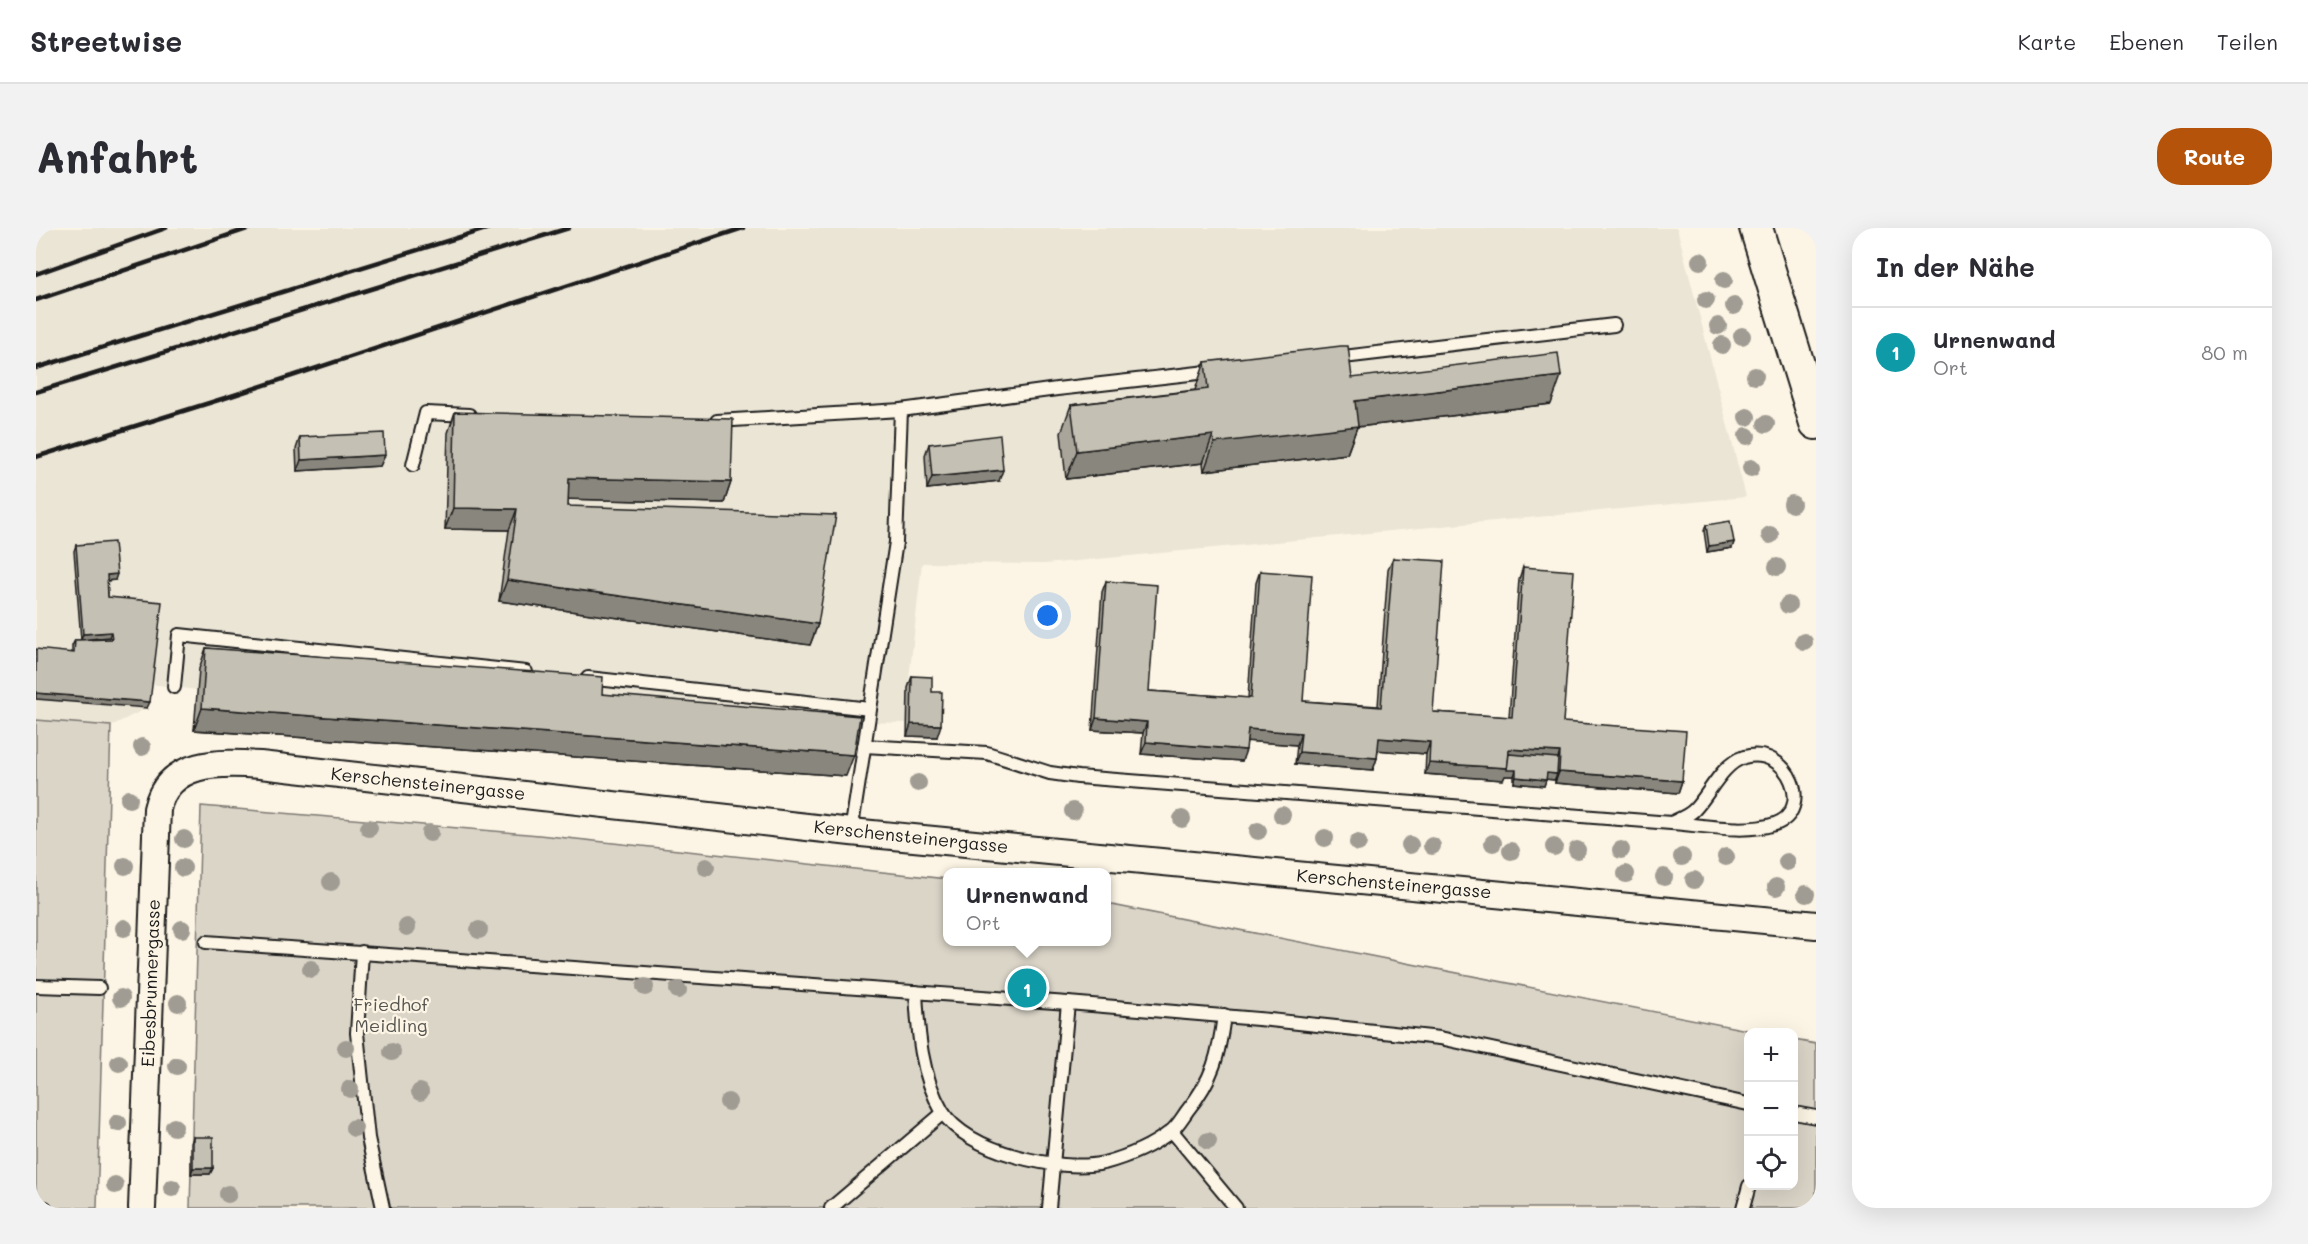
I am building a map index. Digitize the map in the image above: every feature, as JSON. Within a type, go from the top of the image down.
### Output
[{"type":"street","points":[[1756,228],[1816,423]]},
{"type":"street","name":"Kerschensteinergasse","points":[[186,771],[204,765],[227,763],[260,765],[851,832],[1816,925]]},
{"type":"street","name":"Eibesbrunnergasse","points":[[142,1208],[157,809],[165,787],[186,771]]},
{"type":"lane","points":[[1318,360],[1614,325]]},
{"type":"lane","points":[[699,421],[901,410],[1235,369]]},
{"type":"lane","points":[[851,832],[898,524],[901,410]]},
{"type":"lane","points":[[413,465],[426,413],[486,415]]},
{"type":"lane","points":[[174,687],[179,635],[542,673]]},
{"type":"lane","points":[[577,677],[870,708]]},
{"type":"lane","points":[[864,746],[987,753],[1050,773],[1078,777],[1671,823],[1758,828],[1778,823],[1787,817],[1793,803],[1794,790],[1791,777],[1784,767],[1772,759],[1759,756],[1746,757],[1728,768],[1693,811],[1671,823]]},
{"type":"lane","points":[[206,942],[1068,1002],[1440,1038],[1744,1103]]},
{"type":"lane","points":[[362,952],[357,1033],[368,1138],[383,1208]]},
{"type":"lane","points":[[36,986],[99,988]]},
{"type":"lane","points":[[916,992],[920,1043],[928,1081],[943,1113],[970,1137],[1008,1155],[1054,1164],[1103,1163],[1143,1148],[1172,1131],[1204,1090],[1219,1054],[1224,1016]]},
{"type":"lane","points":[[1049,1208],[1068,1002]]},
{"type":"lane","points":[[831,1208],[943,1113]]},
{"type":"lane","points":[[1798,1114],[1816,1117]]},
{"type":"lane","points":[[1172,1131],[1236,1208]]},
{"type":"lane","points":[[1743,1208],[1748,1190]]},
{"type":"lane","points":[[36,1208],[45,1208]]},
{"type":"shaded area","points":[[36,228],[1677,228],[1746,497],[1045,564],[922,563],[908,688],[907,723],[855,722],[846,776],[194,730],[197,690],[151,684],[147,708],[111,726],[36,720]]},
{"type":"green space","points":[[36,720],[111,726],[97,1208],[36,1208]]},
{"type":"green space","name":"Friedhof Meidling","points":[[201,806],[539,835],[943,879],[943,946],[1111,946],[1111,905],[1744,1029],[1744,1190],[1798,1190],[1798,1041],[1816,1044],[1816,1208],[190,1208]]},
{"type":"building","points":[[1348,346],[1352,378],[1558,353],[1561,376],[1355,401],[1358,426],[1214,443],[1213,435],[1077,451],[1071,405],[1208,389],[1205,362]]},
{"type":"building","points":[[455,412],[733,419],[731,482],[569,478],[568,506],[836,515],[818,624],[507,580],[517,509],[453,508]]},
{"type":"building","points":[[384,433],[385,455],[301,460],[300,437]]},
{"type":"building","points":[[1000,435],[1003,470],[932,477],[929,444]]},
{"type":"building","points":[[1730,521],[1734,542],[1709,546],[1706,525]]},
{"type":"building","points":[[114,542],[117,574],[107,575],[108,597],[162,602],[150,702],[36,693],[36,649],[74,653],[75,640],[112,639],[111,632],[83,634],[76,545]]},
{"type":"building","points":[[1393,558],[1444,561],[1433,712],[1512,717],[1523,567],[1574,571],[1563,722],[1686,731],[1682,781],[1559,772],[1560,752],[1509,749],[1508,768],[1429,763],[1430,742],[1379,738],[1377,758],[1299,752],[1301,733],[1248,729],[1246,750],[1146,742],[1147,722],[1096,718],[1106,581],[1157,585],[1149,691],[1251,698],[1260,571],[1312,575],[1303,701],[1381,707]]},
{"type":"building","points":[[206,648],[603,677],[602,694],[860,716],[854,755],[202,708]]},
{"type":"building","points":[[912,676],[932,677],[932,692],[942,692],[941,725],[911,724]]},
{"type":"building","points":[[1509,754],[1558,758],[1557,774],[1547,773],[1546,780],[1516,777],[1516,770],[1507,770]]},
{"type":"building","points":[[193,1137],[213,1137],[213,1168],[193,1168]]},
{"type":"railway","points":[[36,274],[166,228]]},
{"type":"railway","points":[[36,300],[250,228]]},
{"type":"railway","points":[[36,368],[489,228]]},
{"type":"railway","points":[[36,392],[569,228]]},
{"type":"railway","points":[[36,457],[225,398],[743,228]]},
{"type":"place","name":"Urnenwand","points":[[1027,988]]}]
